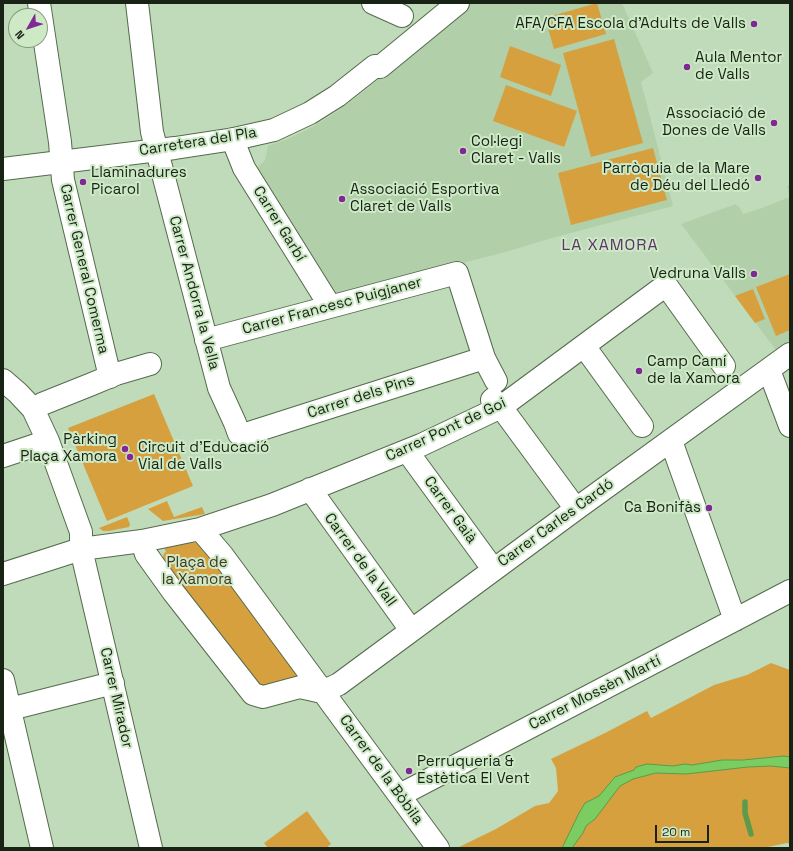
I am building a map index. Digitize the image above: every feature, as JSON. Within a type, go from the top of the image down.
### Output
[{"type":"street","name":"Carrer General Comerma","points":[[39,3],[63,180],[110,377]]},
{"type":"street","name":"Carrer Andorra la Vella","points":[[137,3],[152,132],[156,149],[219,388],[235,423],[246,436]]},
{"type":"street","points":[[373,3],[402,16]]},
{"type":"street","points":[[445,3],[375,61],[375,66],[380,67],[458,3]]},
{"type":"street","name":"Carretera del Pla","points":[[3,168],[156,149],[175,148],[234,139],[274,130],[310,113],[337,96],[375,66]]},
{"type":"street","name":"Carrer Garbí","points":[[234,139],[244,168],[330,306]]},
{"type":"street","name":"Carrer Francesc Puigjaner","points":[[206,340],[457,273],[484,358]]},
{"type":"street","name":"Carrer Pont de Goi","points":[[200,529],[272,505],[406,451],[584,346],[666,285],[724,366]]},
{"type":"street","points":[[584,346],[642,426]]},
{"type":"street","name":"Carrer Carles Cardó","points":[[322,692],[339,684],[410,630],[790,354]]},
{"type":"street","points":[[484,358],[497,396],[576,509]]},
{"type":"street","name":"Carrer dels Pins","points":[[246,436],[484,358]]},
{"type":"street","points":[[33,409],[110,377],[150,364]]},
{"type":"street","points":[[769,370],[790,426]]},
{"type":"street","name":"Carrer Mirador","points":[[3,380],[33,409],[48,441],[81,532],[81,549],[151,848]]},
{"type":"street","points":[[3,456],[48,441]]},
{"type":"street","points":[[671,441],[735,620]]},
{"type":"street","name":"Carrer Gaià","points":[[406,451],[493,570]]},
{"type":"street","name":"Carrer de la Vall","points":[[310,490],[410,630]]},
{"type":"street","points":[[3,574],[81,549],[142,541],[200,529],[223,556],[322,692]]},
{"type":"street","points":[[142,541],[146,554],[253,694],[263,697],[300,687],[322,692]]},
{"type":"street","name":"Carrer Mossèn Martí","points":[[400,795],[790,591]]},
{"type":"street","points":[[3,680],[42,848]]},
{"type":"street","points":[[10,709],[112,683]]},
{"type":"street","name":"Carrer de la Bòbila","points":[[322,692],[438,848]]},
{"type":"shaded area","name":"Col·legi Claret - Valls","points":[[471,3],[622,3],[653,73],[641,82],[673,206],[552,238],[502,253],[336,295],[255,170],[265,160],[268,146],[288,139],[332,115],[363,92]]},
{"type":"shaded area","points":[[790,185],[790,197],[787,186]]},
{"type":"shaded area","name":"Vedruna Valls","points":[[790,197],[790,340],[776,350],[681,224],[736,204],[738,207],[739,206],[743,214]]},
{"type":"shaded area","points":[[784,756],[790,757],[790,768],[771,766],[686,774],[656,773],[633,779],[620,786],[595,819],[586,826],[583,833],[572,848],[562,848],[585,803],[599,796],[615,777],[634,770],[636,767],[647,764],[673,766],[685,764],[692,765],[722,760],[743,760]]},
{"type":"green space","points":[[597,3],[606,34],[554,49],[545,18]]},
{"type":"green space","points":[[614,39],[643,143],[591,157],[563,53]]},
{"type":"green space","points":[[510,46],[561,65],[551,96],[500,77]]},
{"type":"green space","points":[[506,85],[577,111],[564,147],[493,121]]},
{"type":"green space","points":[[653,148],[667,200],[571,225],[558,173]]},
{"type":"green space","points":[[790,274],[790,330],[776,336],[756,287]]},
{"type":"green space","points":[[753,289],[765,319],[755,323],[735,296]]},
{"type":"green space","name":"Circuit d'Educació Vial de Valls","points":[[154,394],[193,486],[107,521],[68,428]]},
{"type":"green space","points":[[167,501],[174,517],[202,507],[205,514],[163,521],[148,509]]},
{"type":"green space","points":[[127,517],[130,524],[129,527],[109,531],[103,531],[99,528]]},
{"type":"green space","name":"Plaça de la Xamora","points":[[193,542],[209,546],[301,676],[263,690],[161,566],[164,553],[166,552],[164,547]]},
{"type":"green space","points":[[771,663],[790,670],[790,844],[787,843],[763,848],[457,848],[496,829],[535,806],[549,803],[558,791],[556,768],[551,759],[647,711],[651,718],[714,685],[747,675]]},
{"type":"green space","points":[[307,811],[331,844],[326,848],[268,848],[264,843]]},
{"type":"waterway","points":[[745,802],[745,813],[751,834]]},
{"type":"place","name":"AFA/CFA Escola d'Adults de Valls","points":[[754,24]]},
{"type":"place","name":"Aula Mentor de Valls","points":[[687,67]]},
{"type":"place","name":"Associació de Dones de Valls","points":[[774,123]]},
{"type":"place","name":"Col·legi Claret - Valls","points":[[463,151]]},
{"type":"place","name":"Parròquia de la Mare de Déu del Lledó","points":[[758,178]]},
{"type":"place","name":"Llaminadures Picarol","points":[[83,182]]},
{"type":"place","name":"Associació Esportiva Claret de Valls","points":[[342,199]]},
{"type":"place","name":"Vedruna Valls","points":[[754,274]]},
{"type":"place","name":"Camp Camí de la Xamora","points":[[639,371]]},
{"type":"place","name":"Pàrking Plaça Xamora","points":[[125,449]]},
{"type":"place","name":"Circuit d'Educació Vial de Valls","points":[[130,457]]},
{"type":"place","name":"Ca Bonifàs","points":[[709,508]]},
{"type":"place","name":"Perruqueria & Estètica El Vent","points":[[409,771]]},
{"type":"district","name":"LA XAMORA","points":[[610,246]]}]
